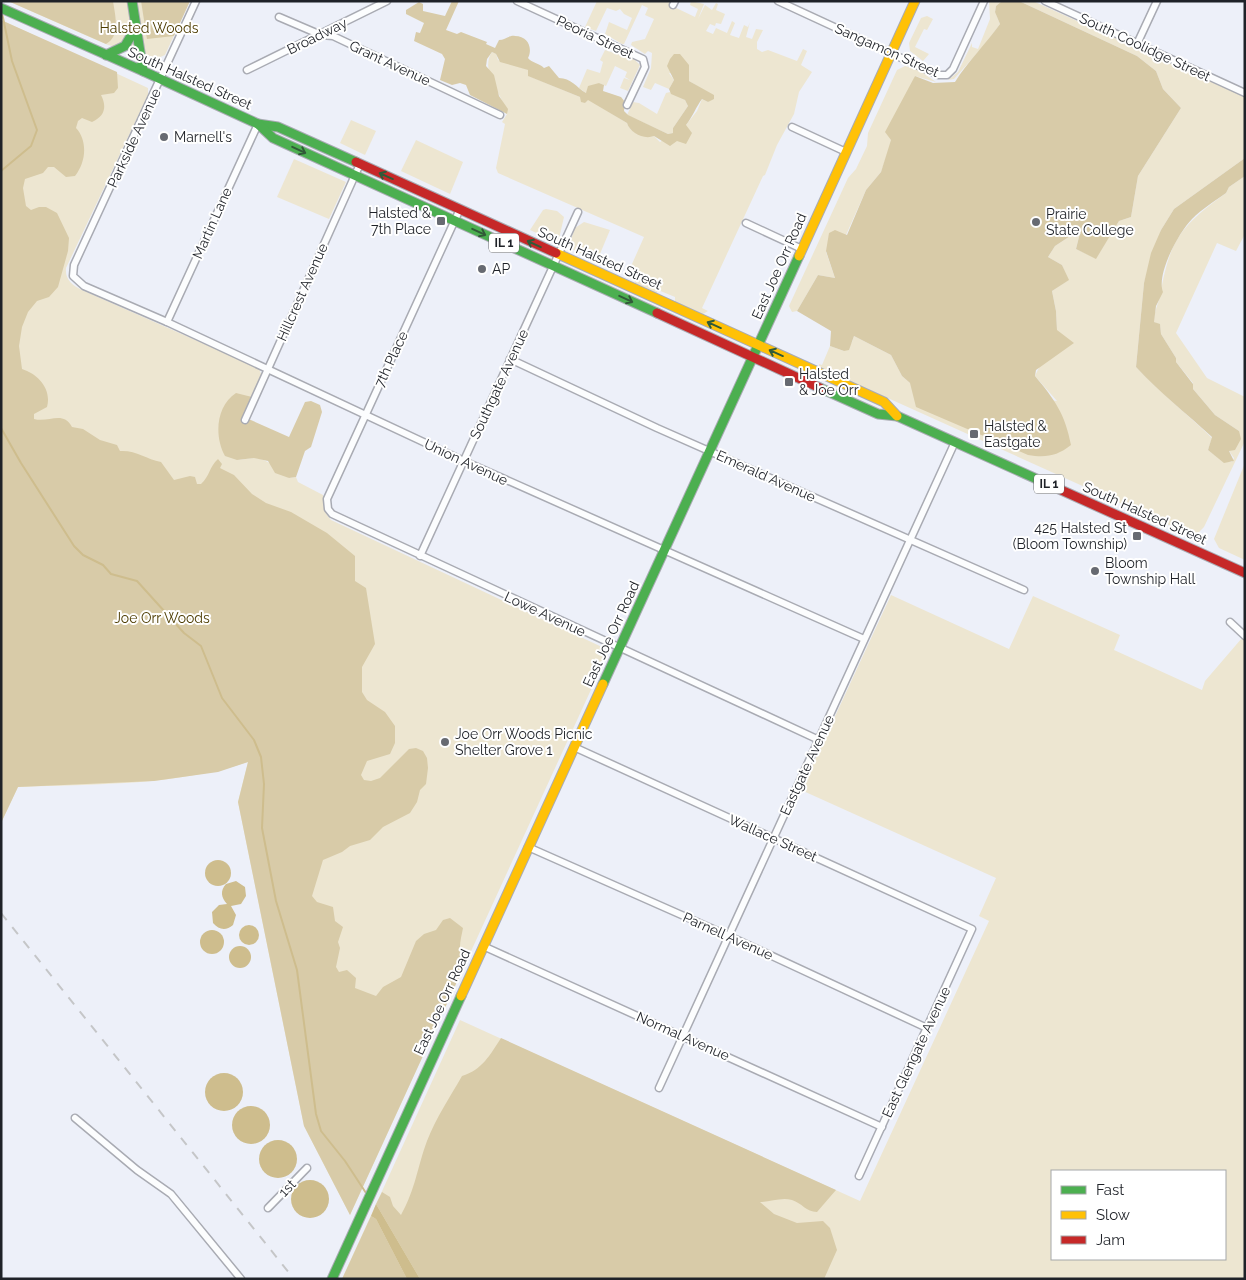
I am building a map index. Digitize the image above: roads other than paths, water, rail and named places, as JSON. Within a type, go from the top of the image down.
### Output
[{"type":"main road","points":[[132,1],[143,72]]},
{"type":"main road","name":"East Joe Orr Road","points":[[332,1279],[915,1]]},
{"type":"main road","name":"South Halsted Street","points":[[1,8],[258,124],[278,127],[884,402],[897,416]]},
{"type":"main road","points":[[106,55],[127,47],[132,40],[136,26]]},
{"type":"main road","name":"South Halsted Street","points":[[258,124],[273,138],[753,358],[878,414],[897,416],[1245,573]]},
{"type":"street","name":"Parkside Avenue","points":[[73,276],[74,264],[196,1]]},
{"type":"street","name":"Broadway","points":[[247,70],[387,1]]},
{"type":"street","name":"Peoria Street","points":[[517,1],[644,59],[645,62],[627,105]]},
{"type":"street","name":"Sangamon Street","points":[[778,1],[938,75],[947,75],[953,69],[984,1]]},
{"type":"street","name":"South Coolidge Street","points":[[1045,1],[1245,93]]},
{"type":"street","points":[[1137,44],[1157,1]]},
{"type":"street","name":"Grant Avenue","points":[[279,17],[321,35],[334,36],[500,115]]},
{"type":"street","name":"Martin Lane","points":[[167,322],[258,124]]},
{"type":"street","points":[[792,127],[846,152]]},
{"type":"street","name":"Hillcrest Avenue","points":[[245,420],[360,164]]},
{"type":"street","name":"7th Place","points":[[328,509],[327,499],[460,210]]},
{"type":"street","name":"Southgate Avenue","points":[[420,556],[578,212]]},
{"type":"street","points":[[746,223],[802,249]]},
{"type":"street","name":"Union Avenue","points":[[73,276],[84,286],[268,368],[464,461],[864,640]]},
{"type":"street","name":"Emerald Avenue","points":[[510,359],[710,451],[1024,590]]},
{"type":"street","name":"Eastgate Avenue","points":[[660,1088],[955,442]]},
{"type":"street","name":"Lowe Avenue","points":[[328,509],[332,514],[420,556],[819,740]]},
{"type":"street","points":[[1230,622],[1245,636]]},
{"type":"street","name":"Wallace Street","points":[[574,747],[972,928]]},
{"type":"street","name":"Parnell Avenue","points":[[528,847],[729,936],[927,1028]]},
{"type":"street","name":"East Glengate Avenue","points":[[859,1176],[972,928]]},
{"type":"street","name":"Normal Avenue","points":[[483,946],[882,1127]]},
{"type":"street","points":[[75,1118],[137,1170],[171,1194],[241,1279]]},
{"type":"street","name":"1st","points":[[268,1208],[307,1168]]},
{"type":"waterway","points":[[1,171],[31,146],[37,130],[12,61],[2,13]]},
{"type":"waterway","points":[[1,428],[74,546],[83,555],[103,565],[111,574],[137,581],[184,633],[201,646],[222,698],[254,740],[261,757],[264,784],[262,828],[276,901],[297,970],[316,1114],[321,1131],[345,1161],[368,1196]]},
{"type":"railway","points":[[1,913],[294,1279]]},
{"type":"place","name":"Marnell's","points":[[164,137]]},
{"type":"place","name":"Halsted & 7th Place","points":[[441,221]]},
{"type":"place","name":"Prairie State College","points":[[1036,222]]},
{"type":"place","name":"AP","points":[[482,269]]},
{"type":"place","name":"Halsted & Joe Orr","points":[[789,382]]},
{"type":"place","name":"Halsted & Eastgate","points":[[974,434]]},
{"type":"place","name":"425 Halsted St (Bloom Township)","points":[[1137,536]]},
{"type":"place","name":"Bloom Township Hall","points":[[1095,571]]},
{"type":"place","name":"Joe Orr Woods Picnic Shelter Grove 1","points":[[445,742]]},
{"type":"park label","name":"Halsted Woods","points":[[149,28]]},
{"type":"park label","name":"Joe Orr Woods","points":[[162,618]]}]
